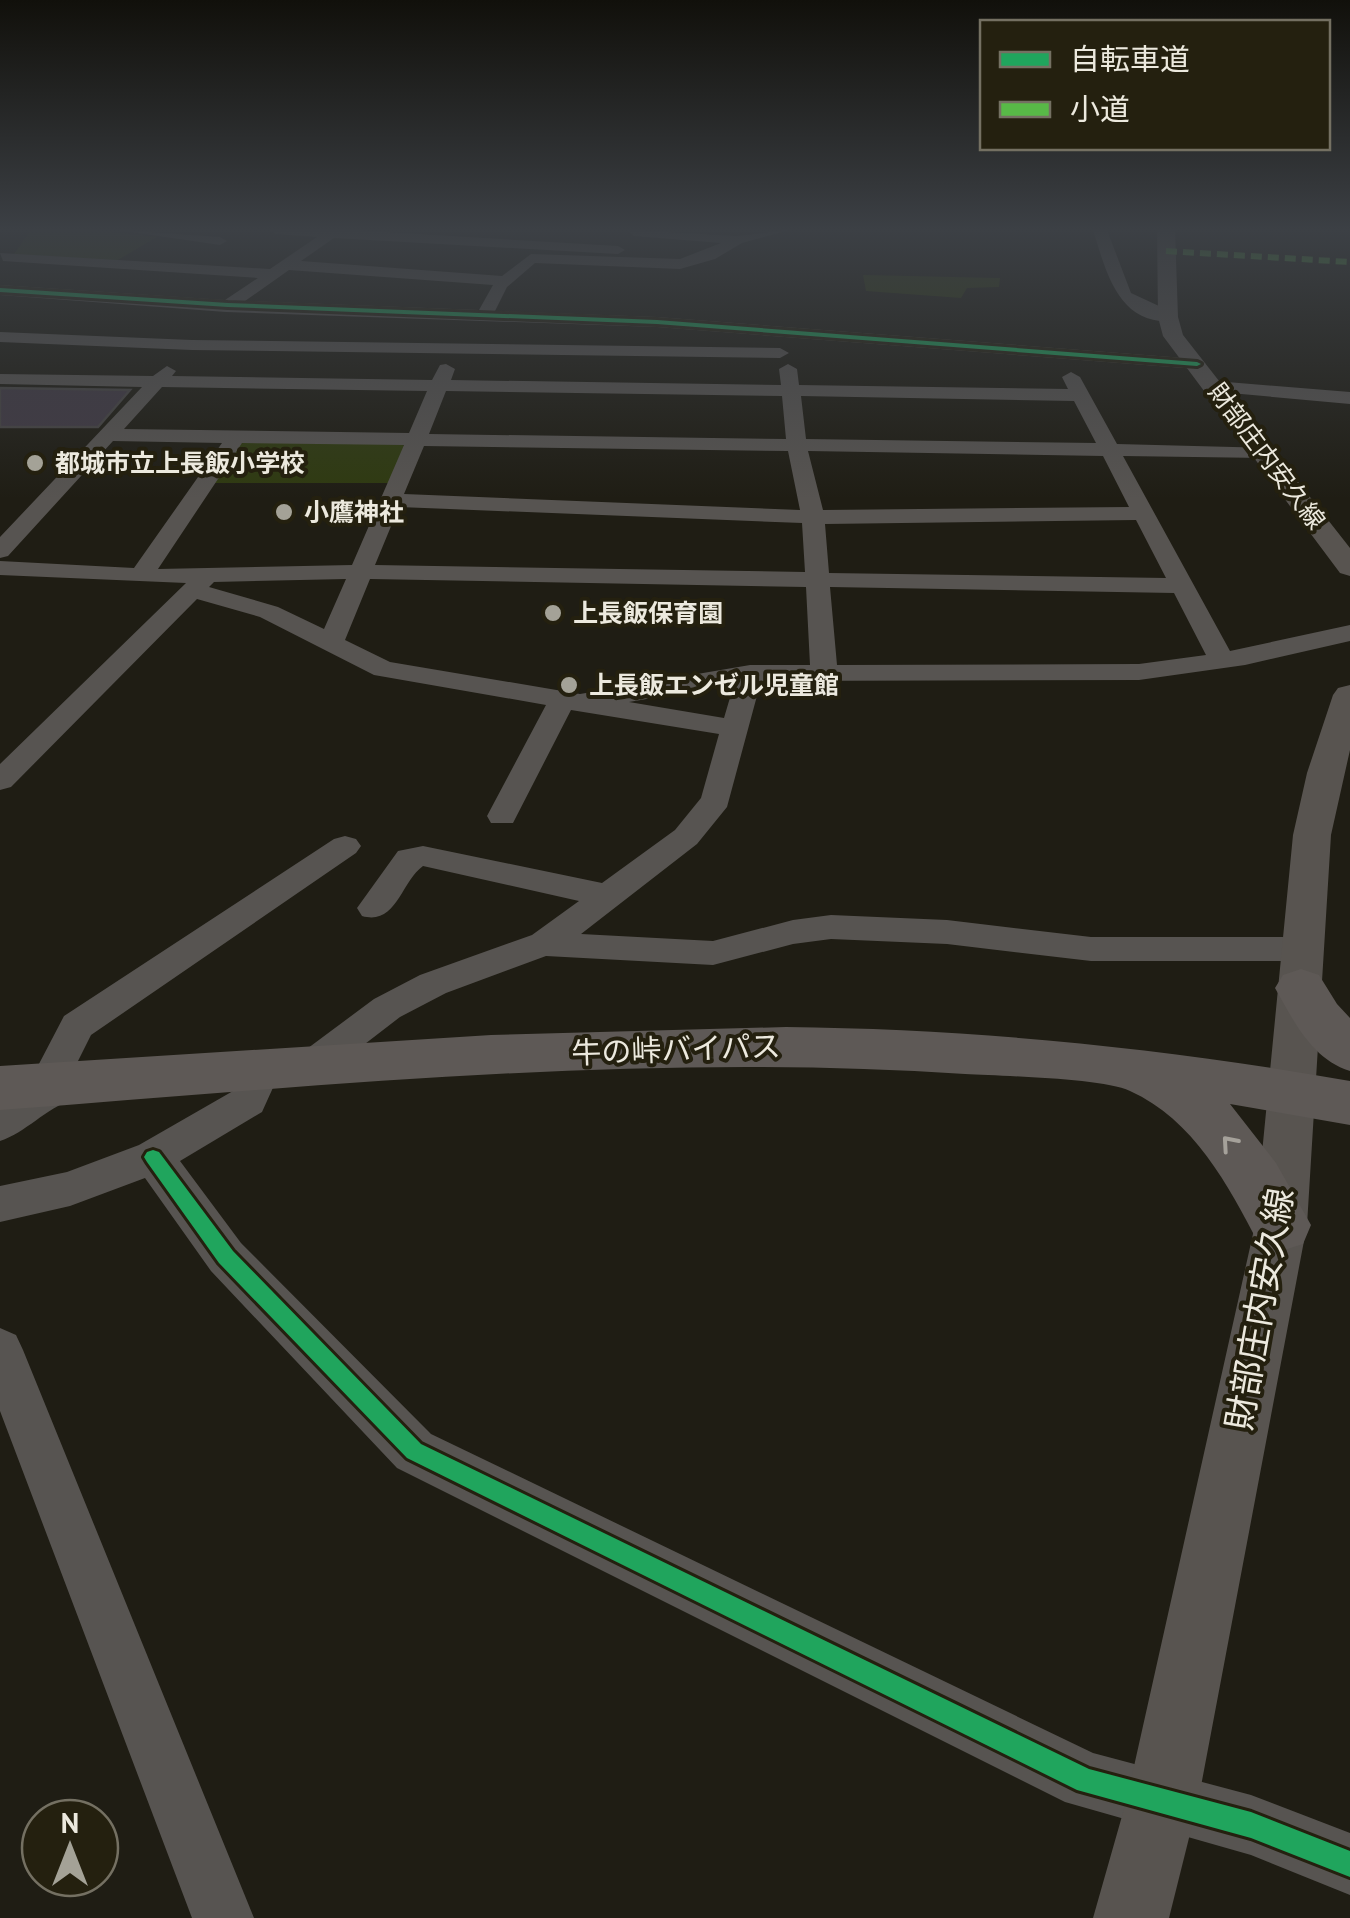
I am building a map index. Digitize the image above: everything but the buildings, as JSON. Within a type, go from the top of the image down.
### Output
[{"type":"highway","points":[[1302,968],[1318,1018],[1350,1052]]},
{"type":"highway","name":"牛の峠バイパス","points":[[39,1086],[618,1050],[788,1047],[952,1052],[1131,1069],[1350,1103]]},
{"type":"highway","points":[[1131,1069],[1169,1084],[1198,1109],[1248,1164],[1281,1225]]},
{"type":"main road","name":"財部庄内安久線","points":[[1169,320],[1173,336],[1350,567]]},
{"type":"main road","name":"財部庄内安久線","points":[[1131,1918],[1162,1802],[1281,1225],[1312,834],[1325,773],[1350,695]]},
{"type":"street","points":[[177,320],[454,349],[786,354]]},
{"type":"street","points":[[0,551],[217,320]]},
{"type":"street","points":[[0,337],[333,320]]},
{"type":"street","points":[[330,645],[454,349],[474,320]]},
{"type":"street","points":[[579,320],[1196,364]]},
{"type":"street","points":[[785,333],[797,446],[813,517],[824,670]]},
{"type":"street","points":[[1060,354],[1220,658]]},
{"type":"street","points":[[0,379],[1080,395]]},
{"type":"street","points":[[1214,387],[1350,398]]},
{"type":"street","points":[[109,435],[1264,452]]},
{"type":"street","points":[[141,576],[236,436]]},
{"type":"street","points":[[390,500],[813,517],[1144,513]]},
{"type":"street","points":[[0,568],[199,582],[358,572],[1183,586]]},
{"type":"street","points":[[199,582],[383,669],[734,728]]},
{"type":"street","points":[[0,781],[199,582]]},
{"type":"street","points":[[569,702],[750,673],[824,670],[1119,674],[1245,657],[1350,633]]},
{"type":"street","points":[[0,1204],[70,1188],[153,1157],[248,1101],[285,1068],[387,1008],[433,984],[544,944],[706,817],[721,786],[750,673]]},
{"type":"street","points":[[502,816],[569,702]]},
{"type":"street","points":[[0,1125],[34,1097],[77,1026],[345,846]]},
{"type":"street","points":[[374,908],[409,858],[423,856],[609,896]]},
{"type":"street","points":[[544,944],[713,954],[831,926],[947,932],[1302,968]]},
{"type":"street","points":[[153,1157],[226,1258],[414,1451],[1086,1781],[1251,1824],[1350,1864]]},
{"type":"street","points":[[0,1350],[223,1918]]},
{"type":"green space","points":[[246,442],[405,446],[389,483],[211,483],[236,445]]},
{"type":"cycle path","points":[[594,320],[1197,364]]},
{"type":"cycle path","points":[[153,1157],[226,1257],[414,1451],[1086,1781],[1251,1825],[1350,1864]]},
{"type":"place","name":"都城市立上長飯小学校","points":[[35,463]]},
{"type":"place","name":"小鷹神社","points":[[284,512]]},
{"type":"place","name":"上長飯保育園","points":[[553,613]]},
{"type":"place","name":"上長飯エンゼル児童館","points":[[569,685]]}]
